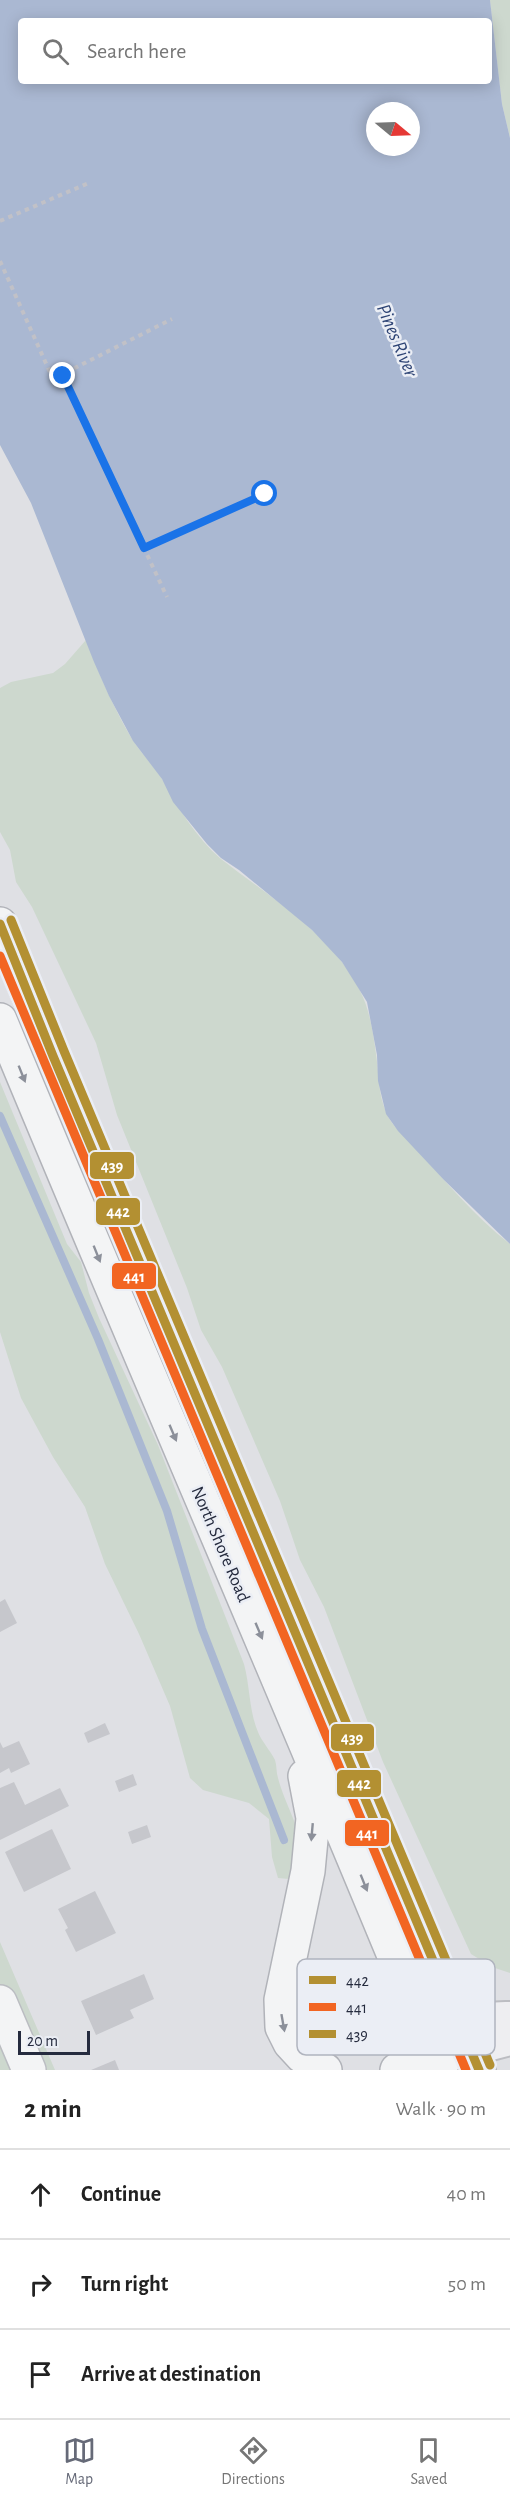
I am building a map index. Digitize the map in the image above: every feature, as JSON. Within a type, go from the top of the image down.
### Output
[{"type":"main road","name":"North Shore Road","points":[[0,924],[53,1056],[432,1959]]},
{"type":"main road","name":"North Shore Road","points":[[0,1020],[110,1286],[294,1712],[396,1959]]},
{"type":"main road","points":[[294,1712],[313,1818],[308,1871],[281,2000],[282,2027],[290,2043],[297,2051]]},
{"type":"main road","points":[[0,2002],[29,2070]]},
{"type":"main road","points":[[301,2055],[326,2070]]},
{"type":"main road","points":[[398,2070],[436,2057]]},
{"type":"street","points":[[495,2017],[510,2016]]},
{"type":"street","points":[[495,2045],[510,2042]]},
{"type":"path","points":[[0,221],[91,182]]},
{"type":"path","points":[[0,261],[53,379],[172,319]]},
{"type":"path","points":[[63,376],[167,597]]},
{"type":"path","points":[[144,548],[265,494]]},
{"type":"shaded area","points":[[490,0],[510,0],[510,138],[502,104]]},
{"type":"shaded area","points":[[86,640],[125,727],[196,832],[221,859],[315,933],[342,962],[357,984],[366,1005],[374,1040],[381,1098],[391,1122],[472,1210],[510,1244],[510,1973],[495,1968],[495,1959],[479,1959],[471,1954],[383,1762],[324,1607],[300,1560],[280,1501],[222,1367],[201,1330],[187,1288],[117,1115],[96,1043],[32,907],[16,882],[10,850],[0,832],[0,688],[11,682],[53,673],[65,664]]},
{"type":"shaded area","points":[[0,1082],[67,1244],[81,1262],[89,1293],[99,1318],[158,1445],[244,1664],[255,1724],[275,1760],[278,1778],[299,1839],[296,1864],[289,1879],[278,1878],[272,1857],[269,1819],[249,1803],[203,1790],[190,1778],[170,1706],[105,1564],[85,1507],[53,1457],[21,1398],[0,1332]]},
{"type":"shaded area","points":[[0,1942],[55,2070],[0,2070]]},
{"type":"water","name":"Pines River","points":[[0,0],[490,0],[502,104],[510,138],[510,1244],[444,1180],[398,1131],[386,1114],[378,1081],[377,1055],[367,1002],[342,962],[312,930],[221,858],[207,844],[173,802],[162,779],[133,741],[94,662],[31,503],[0,445]]},
{"type":"building","points":[[5,1599],[17,1623],[0,1632],[0,1602]]},
{"type":"building","points":[[105,1723],[110,1734],[88,1743],[84,1733]]},
{"type":"building","points":[[19,1741],[30,1764],[11,1773],[9,1768],[0,1773],[0,1742],[3,1748]]},
{"type":"building","points":[[133,1774],[137,1785],[119,1792],[115,1781]]},
{"type":"building","points":[[14,1782],[25,1805],[60,1788],[69,1806],[0,1840],[0,1788]]},
{"type":"building","points":[[147,1825],[151,1837],[132,1844],[128,1832]]},
{"type":"building","points":[[52,1829],[71,1869],[24,1892],[5,1852]]},
{"type":"building","points":[[95,1891],[116,1933],[76,1952],[65,1930],[68,1928],[58,1909]]},
{"type":"building","points":[[144,1974],[154,1999],[130,2010],[134,2018],[96,2035],[81,2001]]},
{"type":"building","points":[[115,2060],[119,2070],[91,2070]]},
{"type":"waterway","points":[[0,1116],[98,1339],[167,1511],[202,1629],[284,1840]]},
{"type":"transit line","name":"439","points":[[11,920],[445,1959]]},
{"type":"transit line","name":"442","points":[[0,924],[53,1056],[432,1959]]},
{"type":"transit line","name":"441","points":[[0,956],[420,1959]]},
{"type":"transit line","name":"441","points":[[460,2055],[466,2070]]},
{"type":"transit line","name":"442","points":[[473,2055],[479,2070]]},
{"type":"transit line","name":"439","points":[[486,2055],[490,2065]]},
{"type":"route","points":[[63,376],[144,548],[265,494]]}]
